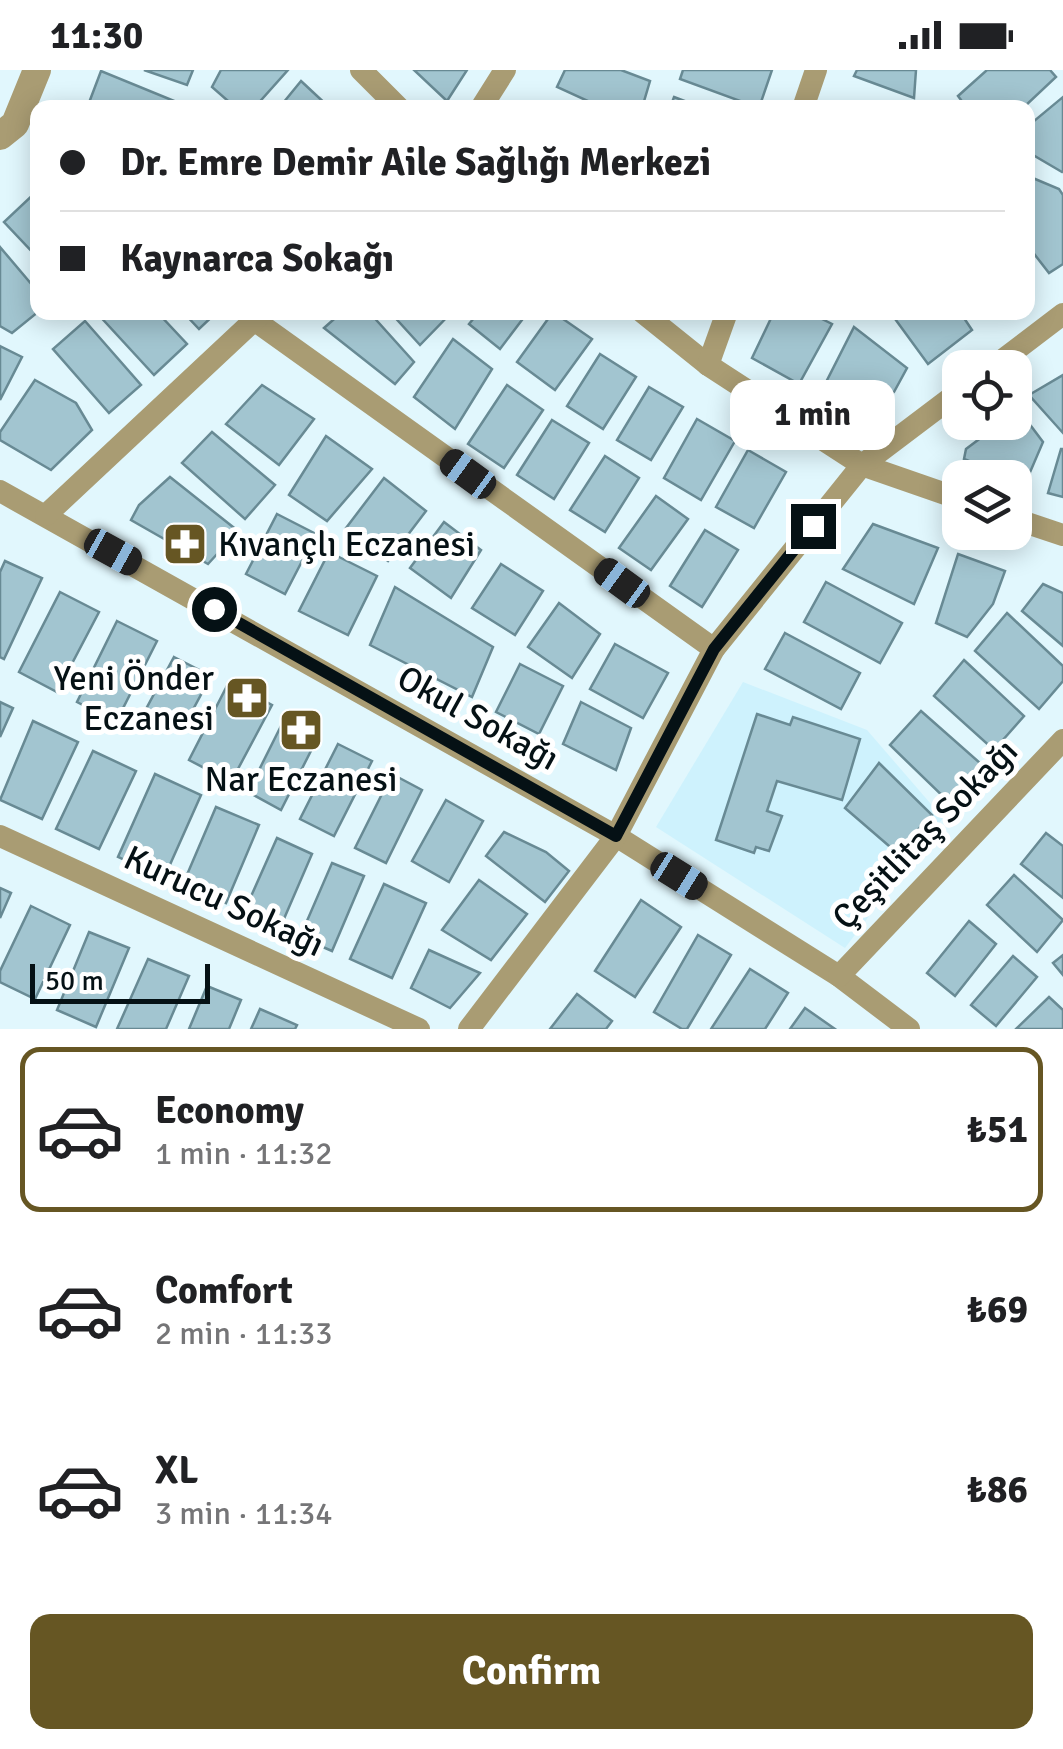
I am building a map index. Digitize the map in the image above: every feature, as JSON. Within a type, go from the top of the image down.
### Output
[{"type":"street","points":[[0,136],[14,124],[37,70]]},
{"type":"street","points":[[361,70],[391,100]]},
{"type":"street","points":[[487,100],[504,70]]},
{"type":"street","points":[[806,100],[816,70]]},
{"type":"street","points":[[1016,350],[1063,314]]},
{"type":"street","points":[[46,514],[254,320]]},
{"type":"street","points":[[263,320],[714,649]]},
{"type":"street","points":[[652,320],[708,365],[862,465],[942,493]]},
{"type":"street","points":[[708,365],[724,320]]},
{"type":"street","points":[[469,1029],[616,836],[714,649],[862,465],[942,405]]},
{"type":"street","name":"Okul Sokağı","points":[[0,490],[616,836],[838,976],[908,1029]]},
{"type":"street","points":[[1032,524],[1063,536]]},
{"type":"street","name":"Çeşitlitaş Sokağı","points":[[838,976],[1063,740]]},
{"type":"street","name":"Kurucu Sokağı","points":[[0,836],[419,1029]]},
{"type":"shaded area","points":[[743,682],[867,730],[943,818],[845,948],[656,827]]},
{"type":"building","points":[[144,70],[193,70],[187,85]]},
{"type":"building","points":[[221,70],[288,70],[261,100],[227,100],[212,87]]},
{"type":"building","points":[[414,70],[467,70],[446,100]]},
{"type":"building","points":[[565,70],[621,70],[650,81],[644,100],[585,100],[557,87]]},
{"type":"building","points":[[683,70],[772,70],[762,100],[737,100],[680,79]]},
{"type":"building","points":[[857,70],[916,70],[914,98],[854,76]]},
{"type":"building","points":[[987,70],[1050,70],[1056,77],[1032,100],[961,100],[958,96]]},
{"type":"building","points":[[101,71],[172,100],[90,100]]},
{"type":"building","points":[[301,81],[321,100],[286,100]]},
{"type":"building","points":[[1063,97],[1062,172],[1035,156],[1035,120]]},
{"type":"building","points":[[1035,179],[1059,189],[1063,195],[1063,264],[1049,273],[1035,255]]},
{"type":"building","points":[[30,198],[30,250],[4,222]]},
{"type":"building","points":[[0,247],[30,283],[30,318],[12,333],[0,326]]},
{"type":"building","points":[[103,320],[164,320],[187,344],[154,375]]},
{"type":"building","points":[[191,320],[209,320],[199,329]]},
{"type":"building","points":[[333,320],[376,320],[414,362],[395,384],[324,328]]},
{"type":"building","points":[[397,320],[444,320],[420,345]]},
{"type":"building","points":[[472,320],[522,320],[500,349],[469,324]]},
{"type":"building","points":[[547,320],[565,320],[592,339],[555,390],[517,362]]},
{"type":"building","points":[[770,320],[824,320],[832,324],[799,384],[752,358]]},
{"type":"building","points":[[896,320],[965,320],[972,330],[928,364]]},
{"type":"building","points":[[85,321],[141,385],[109,413],[53,349]]},
{"type":"building","points":[[854,327],[907,368],[894,392],[857,418],[819,396]]},
{"type":"building","points":[[453,339],[492,369],[455,429],[414,397]]},
{"type":"building","points":[[0,346],[22,357],[0,400]]},
{"type":"building","points":[[600,354],[636,377],[603,429],[567,406]]},
{"type":"building","points":[[1063,375],[1063,433],[1032,398],[1032,393]]},
{"type":"building","points":[[35,380],[76,403],[92,430],[51,470],[0,440],[0,432]]},
{"type":"building","points":[[262,385],[314,419],[279,465],[226,424]]},
{"type":"building","points":[[507,385],[543,410],[504,468],[468,444]]},
{"type":"building","points":[[649,387],[683,407],[651,460],[617,440]]},
{"type":"building","points":[[697,419],[735,441],[701,500],[664,478]]},
{"type":"building","points":[[552,420],[589,443],[554,499],[517,475]]},
{"type":"building","points":[[1032,427],[1043,442],[1032,468],[1032,460],[966,460],[966,449],[978,440],[1032,440]]},
{"type":"building","points":[[212,432],[275,485],[245,519],[182,463]]},
{"type":"building","points":[[326,436],[372,469],[327,521],[289,495]]},
{"type":"building","points":[[1063,449],[1063,497],[1048,493]]},
{"type":"building","points":[[748,450],[786,472],[754,528],[716,507]]},
{"type":"building","points":[[605,456],[639,478],[605,532],[570,510]]},
{"type":"building","points":[[170,477],[238,531],[208,564],[131,520],[139,505]]},
{"type":"building","points":[[384,478],[426,511],[388,561],[346,528]]},
{"type":"building","points":[[656,496],[688,519],[651,570],[619,548]]},
{"type":"building","points":[[277,514],[316,534],[285,594],[246,574]]},
{"type":"building","points":[[444,522],[481,550],[451,598],[410,568]]},
{"type":"building","points":[[873,524],[938,548],[914,604],[843,569]]},
{"type":"building","points":[[705,530],[738,550],[702,607],[670,586]]},
{"type":"building","points":[[329,552],[377,576],[348,635],[299,611]]},
{"type":"building","points":[[958,554],[1005,571],[993,604],[967,637],[936,623]]},
{"type":"building","points":[[5,561],[42,578],[4,659],[0,657],[0,572]]},
{"type":"building","points":[[501,564],[543,591],[515,635],[472,608]]},
{"type":"building","points":[[826,582],[902,623],[880,663],[804,622]]},
{"type":"building","points":[[1043,584],[1063,593],[1063,646],[1022,611]]},
{"type":"building","points":[[395,587],[493,647],[472,697],[370,645]]},
{"type":"building","points":[[60,592],[99,612],[57,692],[19,672]]},
{"type":"building","points":[[559,603],[600,634],[572,678],[528,647]]},
{"type":"building","points":[[1007,613],[1063,666],[1063,681],[1039,709],[975,651]]},
{"type":"building","points":[[117,621],[157,641],[116,722],[77,702]]},
{"type":"building","points":[[785,633],[860,673],[841,709],[765,669]]},
{"type":"building","points":[[615,644],[668,673],[643,718],[590,689]]},
{"type":"building","points":[[174,657],[211,676],[183,728],[146,709]]},
{"type":"building","points":[[964,660],[1024,716],[994,750],[934,696]]},
{"type":"building","points":[[520,664],[563,686],[539,734],[496,712]]},
{"type":"building","points":[[229,682],[272,705],[231,782],[189,760]]},
{"type":"building","points":[[0,702],[13,708],[0,737]]},
{"type":"building","points":[[581,702],[631,728],[616,770],[563,744]]},
{"type":"building","points":[[921,711],[989,771],[954,807],[890,745]]},
{"type":"building","points":[[757,714],[790,725],[793,717],[860,739],[842,800],[777,781],[767,811],[782,816],[769,851],[756,847],[754,853],[716,840]]},
{"type":"building","points":[[286,716],[320,733],[281,810],[248,792]]},
{"type":"building","points":[[33,721],[78,742],[42,819],[0,800]]},
{"type":"building","points":[[338,744],[372,761],[334,836],[300,819]]},
{"type":"building","points":[[93,751],[136,771],[99,849],[56,829]]},
{"type":"building","points":[[879,763],[932,815],[896,852],[845,808]]},
{"type":"building","points":[[155,774],[201,795],[164,878],[118,857]]},
{"type":"building","points":[[392,774],[422,790],[386,863],[355,848]]},
{"type":"building","points":[[446,800],[483,821],[449,882],[412,861]]},
{"type":"building","points":[[216,807],[259,825],[226,903],[183,884]]},
{"type":"building","points":[[504,832],[546,852],[569,871],[545,902],[486,856]]},
{"type":"building","points":[[1046,833],[1063,846],[1063,898],[1021,864]]},
{"type":"building","points":[[277,838],[312,854],[280,928],[244,912]]},
{"type":"building","points":[[332,863],[364,876],[332,951],[300,937]]},
{"type":"building","points":[[1014,875],[1063,920],[1037,952],[987,905]]},
{"type":"building","points":[[479,880],[527,914],[491,960],[442,930]]},
{"type":"building","points":[[384,884],[426,903],[392,978],[350,959]]},
{"type":"building","points":[[0,888],[11,893],[0,918]]},
{"type":"building","points":[[641,900],[681,927],[635,997],[595,971]]},
{"type":"building","points":[[31,906],[70,925],[35,999],[0,982],[0,971]]},
{"type":"building","points":[[969,921],[996,944],[955,996],[927,973]]},
{"type":"building","points":[[89,932],[129,948],[96,1027],[57,1010]]},
{"type":"building","points":[[698,935],[731,955],[687,1029],[682,1029],[654,1012]]},
{"type":"building","points":[[429,950],[480,973],[450,1008],[411,988]]},
{"type":"building","points":[[1063,955],[1063,975],[1053,963]]},
{"type":"building","points":[[1013,956],[1037,977],[996,1026],[971,1005]]},
{"type":"building","points":[[148,959],[189,976],[166,1029],[117,1029]]},
{"type":"building","points":[[750,969],[788,993],[765,1029],[711,1029]]},
{"type":"building","points":[[207,986],[241,1000],[229,1029],[189,1029]]},
{"type":"building","points":[[577,994],[612,1021],[606,1029],[550,1029]]},
{"type":"building","points":[[1049,997],[1063,1010],[1063,1029],[1016,1029]]},
{"type":"building","points":[[805,1008],[835,1029],[790,1029]]},
{"type":"building","points":[[260,1009],[297,1025],[295,1029],[251,1029]]},
{"type":"place","name":"Kıvançlı Eczanesi","points":[[185,544]]},
{"type":"place","name":"Yeni Önder Eczanesi","points":[[247,698]]},
{"type":"place","name":"Nar Eczanesi","points":[[301,730]]},
{"type":"route","points":[[214,609],[616,836],[714,649],[813,526]]}]
